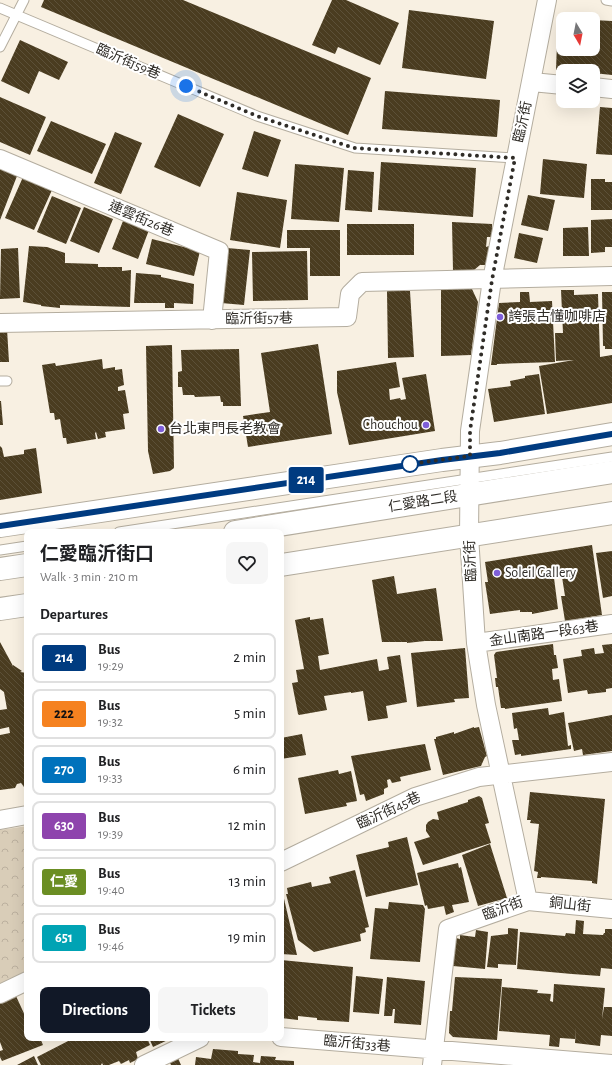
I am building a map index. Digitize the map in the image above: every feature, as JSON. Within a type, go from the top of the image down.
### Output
[{"type":"main road","points":[[0,526],[612,434]]},
{"type":"main road","name":"仁愛路二段","points":[[251,529],[469,487],[612,472]]},
{"type":"main road","points":[[284,565],[612,513]]},
{"type":"main road","points":[[0,569],[24,565]]},
{"type":"main road","points":[[0,609],[24,605]]},
{"type":"street","name":"臨沂街","points":[[433,1058],[448,929],[528,901],[486,705],[476,643],[469,536],[470,431],[492,280],[547,0]]},
{"type":"street","points":[[532,82],[556,84]]},
{"type":"street","points":[[600,88],[612,89]]},
{"type":"street","name":"連雲街26巷","points":[[0,159],[219,251],[212,320]]},
{"type":"street","points":[[492,280],[612,276]]},
{"type":"street","name":"臨沂街57巷","points":[[0,323],[347,317],[350,294],[362,282],[492,280]]},
{"type":"street","name":"金山南路一段63巷","points":[[476,643],[612,624]]},
{"type":"street","name":"臨沂街45巷","points":[[284,861],[416,797],[479,776],[612,762]]},
{"type":"street","points":[[0,820],[24,816]]},
{"type":"street","name":"銅山街","points":[[528,901],[612,910]]},
{"type":"street","points":[[0,994],[24,982]]},
{"type":"street","name":"臨沂街33巷","points":[[284,1037],[433,1058],[612,1064]]},
{"type":"street","points":[[144,1065],[194,1041]]},
{"type":"lane","points":[[0,47],[24,0]]},
{"type":"lane","points":[[606,0],[612,0]]},
{"type":"lane","name":"臨沂街59巷","points":[[0,8],[257,116],[354,148],[515,158]]},
{"type":"lane","points":[[142,529],[469,487],[612,457]]},
{"type":"lane","points":[[0,550],[24,546]]},
{"type":"green space","points":[[24,826],[24,975],[0,987],[0,830]]},
{"type":"building","points":[[44,0],[183,0],[371,78],[348,135],[41,7]]},
{"type":"building","points":[[332,0],[346,0],[399,23],[380,65],[338,47],[335,54],[312,45]]},
{"type":"building","points":[[409,10],[494,21],[486,79],[402,68]]},
{"type":"building","points":[[600,20],[612,21],[612,75],[600,74],[600,64],[556,64],[557,56],[600,56]]},
{"type":"building","points":[[20,40],[68,62],[59,80],[39,71],[29,94],[1,81]]},
{"type":"building","points":[[385,91],[500,100],[497,137],[382,129]]},
{"type":"building","points":[[0,97],[46,117],[30,155],[0,142]]},
{"type":"building","points":[[600,107],[612,108],[612,155],[596,154]]},
{"type":"building","points":[[178,114],[224,134],[200,187],[154,167]]},
{"type":"building","points":[[51,121],[106,144],[92,174],[37,151]]},
{"type":"building","points":[[254,131],[281,140],[268,177],[242,169]]},
{"type":"building","points":[[115,132],[142,143],[121,194],[94,183]]},
{"type":"building","points":[[543,159],[587,164],[584,198],[540,194]]},
{"type":"building","points":[[381,162],[476,168],[473,217],[378,210]]},
{"type":"building","points":[[295,164],[344,168],[339,222],[291,219]]},
{"type":"building","points":[[0,169],[17,176],[0,220]]},
{"type":"building","points":[[348,170],[374,172],[372,212],[345,210]]},
{"type":"building","points":[[23,177],[52,190],[34,230],[5,218]]},
{"type":"building","points":[[591,179],[605,179],[605,182],[612,182],[612,210],[591,210]]},
{"type":"building","points":[[237,192],[287,200],[280,248],[230,240]]},
{"type":"building","points":[[528,195],[555,200],[548,231],[521,225]]},
{"type":"building","points":[[52,196],[81,208],[66,244],[37,232]]},
{"type":"building","points":[[84,207],[113,219],[99,253],[70,241]]},
{"type":"building","points":[[612,219],[612,247],[605,247],[605,252],[591,253],[591,220]]},
{"type":"building","points":[[123,221],[149,230],[138,259],[112,249]]},
{"type":"building","points":[[452,222],[492,224],[492,237],[487,237],[486,247],[489,246],[486,265],[480,265],[474,270],[453,271]]},
{"type":"building","points":[[347,224],[414,224],[414,255],[347,255]]},
{"type":"building","points":[[588,227],[589,256],[563,256],[563,228]]},
{"type":"building","points":[[287,230],[340,230],[340,276],[310,276],[310,248],[287,248]]},
{"type":"building","points":[[519,233],[543,238],[537,263],[514,258]]},
{"type":"building","points":[[152,239],[200,251],[194,276],[146,264]]},
{"type":"building","points":[[29,246],[47,247],[65,253],[65,263],[98,264],[98,267],[122,267],[122,271],[131,270],[130,307],[60,305],[60,308],[23,302]]},
{"type":"building","points":[[18,248],[20,298],[0,299],[1,249]]},
{"type":"building","points":[[227,248],[250,250],[244,305],[221,303]]},
{"type":"building","points":[[307,251],[308,300],[253,301],[252,252]]},
{"type":"building","points":[[136,273],[161,275],[161,277],[194,284],[193,304],[174,303],[174,308],[165,308],[165,303],[134,303]]},
{"type":"building","points":[[441,289],[472,289],[478,302],[471,355],[441,356]]},
{"type":"building","points":[[561,290],[574,290],[574,295],[598,294],[600,357],[612,355],[612,403],[547,414],[539,366],[574,360],[556,361],[555,333],[563,333]]},
{"type":"building","points":[[387,291],[410,291],[414,357],[388,358]]},
{"type":"building","points":[[520,292],[529,292],[530,302],[552,301],[555,362],[491,365],[499,303],[520,302]]},
{"type":"building","points":[[602,292],[612,292],[612,349],[605,349],[605,346],[603,346]]},
{"type":"building","points":[[0,329],[7,329],[9,362],[0,362]]},
{"type":"building","points":[[318,344],[332,434],[248,447],[243,416],[270,412],[261,353]]},
{"type":"building","name":"台北東門長老教會","points":[[172,345],[174,468],[170,471],[153,474],[148,451],[146,346]]},
{"type":"building","points":[[239,349],[241,406],[223,406],[220,396],[195,397],[194,395],[183,395],[182,387],[178,387],[178,372],[182,371],[181,350]]},
{"type":"building","points":[[102,359],[103,369],[115,367],[115,370],[122,369],[124,385],[118,387],[118,391],[125,390],[129,413],[123,414],[125,429],[105,432],[106,437],[98,439],[96,432],[96,439],[67,444],[66,438],[63,438],[60,419],[55,420],[54,413],[50,413],[42,365],[55,363],[56,366]]},
{"type":"building","points":[[396,362],[400,387],[389,389],[390,400],[400,398],[401,400],[406,399],[402,378],[426,374],[435,431],[349,445],[337,392],[337,371]]},
{"type":"building","points":[[539,374],[545,414],[494,422],[488,389],[511,386],[510,381],[525,378],[525,376]]},
{"type":"building","points":[[1,401],[3,425],[0,425]]},
{"type":"building","points":[[0,446],[4,457],[24,454],[24,450],[36,448],[42,493],[0,500]]},
{"type":"building","points":[[592,545],[602,615],[565,621],[561,596],[565,596],[562,577],[554,578],[558,609],[532,614],[532,612],[520,612],[520,610],[490,614],[485,582],[488,582],[485,562]]},
{"type":"building","points":[[612,551],[612,596],[603,598],[596,553]]},
{"type":"building","points":[[394,576],[397,594],[436,588],[443,641],[407,643],[382,642],[372,580]]},
{"type":"building","points":[[310,617],[310,620],[323,618],[329,654],[318,656],[320,670],[377,659],[379,671],[389,669],[387,657],[400,655],[407,702],[386,706],[388,718],[368,721],[363,691],[351,692],[324,696],[327,710],[299,715],[292,683],[298,682],[296,670],[304,669],[295,620]]},
{"type":"building","points":[[0,642],[13,666],[22,671],[20,672],[24,673],[24,787],[21,783],[17,784],[15,788],[0,790],[0,735],[10,733],[9,727],[0,729],[0,710],[7,709],[4,692],[0,689]]},
{"type":"building","points":[[553,644],[554,655],[556,655],[558,668],[552,669],[553,680],[559,679],[562,701],[505,709],[501,708],[495,678],[497,678],[494,655],[496,652]]},
{"type":"building","points":[[612,644],[612,688],[606,689],[606,692],[588,694],[587,690],[568,693],[563,659],[582,656],[581,650],[594,648],[595,654],[604,653],[602,645]]},
{"type":"building","points":[[465,648],[469,698],[454,699],[455,702],[417,707],[411,653]]},
{"type":"building","points":[[548,708],[549,715],[564,712],[568,746],[571,745],[571,749],[521,756],[521,754],[515,755],[512,740],[519,740],[517,728],[514,729],[512,713]]},
{"type":"building","points":[[612,715],[612,751],[583,755],[582,749],[574,751],[568,723]]},
{"type":"building","points":[[474,727],[479,727],[487,756],[485,757],[481,766],[443,775],[434,739],[436,739],[436,737],[454,732],[454,734]]},
{"type":"building","points":[[302,734],[306,755],[284,759],[284,737]]},
{"type":"building","points":[[425,744],[431,770],[400,777],[401,781],[392,783],[390,779],[387,780],[388,787],[384,789],[384,794],[366,801],[364,794],[360,795],[351,756]]},
{"type":"building","points":[[338,770],[339,774],[351,771],[357,801],[346,803],[347,806],[305,814],[298,778]]},
{"type":"building","points":[[530,792],[605,799],[597,884],[592,883],[592,881],[541,877],[537,878],[538,872],[534,871],[539,824],[530,823],[531,820],[527,820]]},
{"type":"building","points":[[479,796],[482,798],[489,823],[485,824],[491,843],[423,865],[414,842],[430,837],[426,831],[426,825],[428,822],[433,819],[439,820],[437,812],[468,802],[468,800]]},
{"type":"building","points":[[407,837],[418,885],[366,897],[356,855],[389,847],[388,842]]},
{"type":"building","points":[[490,844],[507,898],[478,906],[462,855]]},
{"type":"building","points":[[458,863],[459,868],[461,867],[469,902],[452,905],[454,912],[446,915],[444,906],[428,909],[427,905],[425,906],[417,873]]},
{"type":"building","points":[[355,870],[369,927],[365,928],[366,932],[360,934],[361,941],[314,952],[298,940],[286,894],[288,894],[287,888],[311,882],[312,887],[331,883],[329,877]]},
{"type":"building","points":[[284,899],[297,955],[284,954]]},
{"type":"building","points":[[389,902],[423,905],[425,909],[420,962],[370,959],[375,908],[388,909]]},
{"type":"building","points":[[576,920],[584,921],[583,934],[603,935],[605,933],[605,929],[612,929],[612,969],[601,968],[600,976],[517,969],[520,932],[565,936],[566,933],[575,934]]},
{"type":"building","points":[[508,928],[518,929],[516,965],[498,964],[498,968],[487,967],[491,936],[508,934]]},
{"type":"building","points":[[476,930],[488,932],[485,969],[453,966],[456,938],[460,939],[460,935],[475,937]]},
{"type":"building","points":[[284,960],[353,967],[349,1022],[317,1020],[317,1018],[298,1016],[298,1020],[284,1018]]},
{"type":"building","points":[[356,976],[383,979],[379,1014],[353,1012]]},
{"type":"building","points":[[387,977],[425,981],[421,1025],[394,1023],[395,1009],[393,1009],[392,1016],[384,1016]]},
{"type":"building","points":[[455,977],[502,979],[497,1040],[453,1037],[449,1033],[450,1011],[452,1011]]},
{"type":"building","points":[[554,984],[605,988],[602,1019],[604,1007],[612,1007],[612,1036],[601,1035],[600,1046],[575,1043],[576,1027],[575,1039],[560,1038],[559,1047],[549,1046],[550,1035],[499,1031],[502,987],[538,990],[537,993],[551,994],[550,1001],[553,1002]]},
{"type":"building","points":[[16,996],[24,1013],[24,1041],[41,1041],[43,1045],[2,1061],[0,1057],[0,1051],[3,1050],[0,1042],[0,1003]]},
{"type":"building","points":[[68,1041],[148,1041],[150,1045],[136,1052],[138,1059],[130,1063],[129,1060],[121,1064],[119,1061],[109,1065],[103,1065],[102,1063],[101,1065],[41,1065],[37,1057]]},
{"type":"building","points":[[150,1041],[166,1041],[153,1047]]},
{"type":"building","points":[[213,1049],[238,1051],[238,1054],[254,1055],[253,1062],[260,1063],[261,1056],[276,1057],[275,1060],[294,1061],[294,1065],[195,1065],[196,1057],[211,1059]]},
{"type":"building","points":[[34,1056],[38,1065],[17,1065]]},
{"type":"building","points":[[178,1058],[181,1065],[171,1065],[169,1061]]},
{"type":"bus line","name":"214","points":[[0,526],[442,460],[500,453],[612,434]]},
{"type":"place","name":"誇張古懂咖啡店","points":[[500,317]]},
{"type":"place","name":"Chouchou","points":[[426,425]]},
{"type":"place","name":"台北東門長老教會","points":[[161,429]]},
{"type":"place","name":"Soleil Gallery","points":[[497,573]]},
{"type":"route","points":[[186,86],[257,116],[354,148],[515,158],[492,280],[470,431],[470,456],[410,464]]}]
